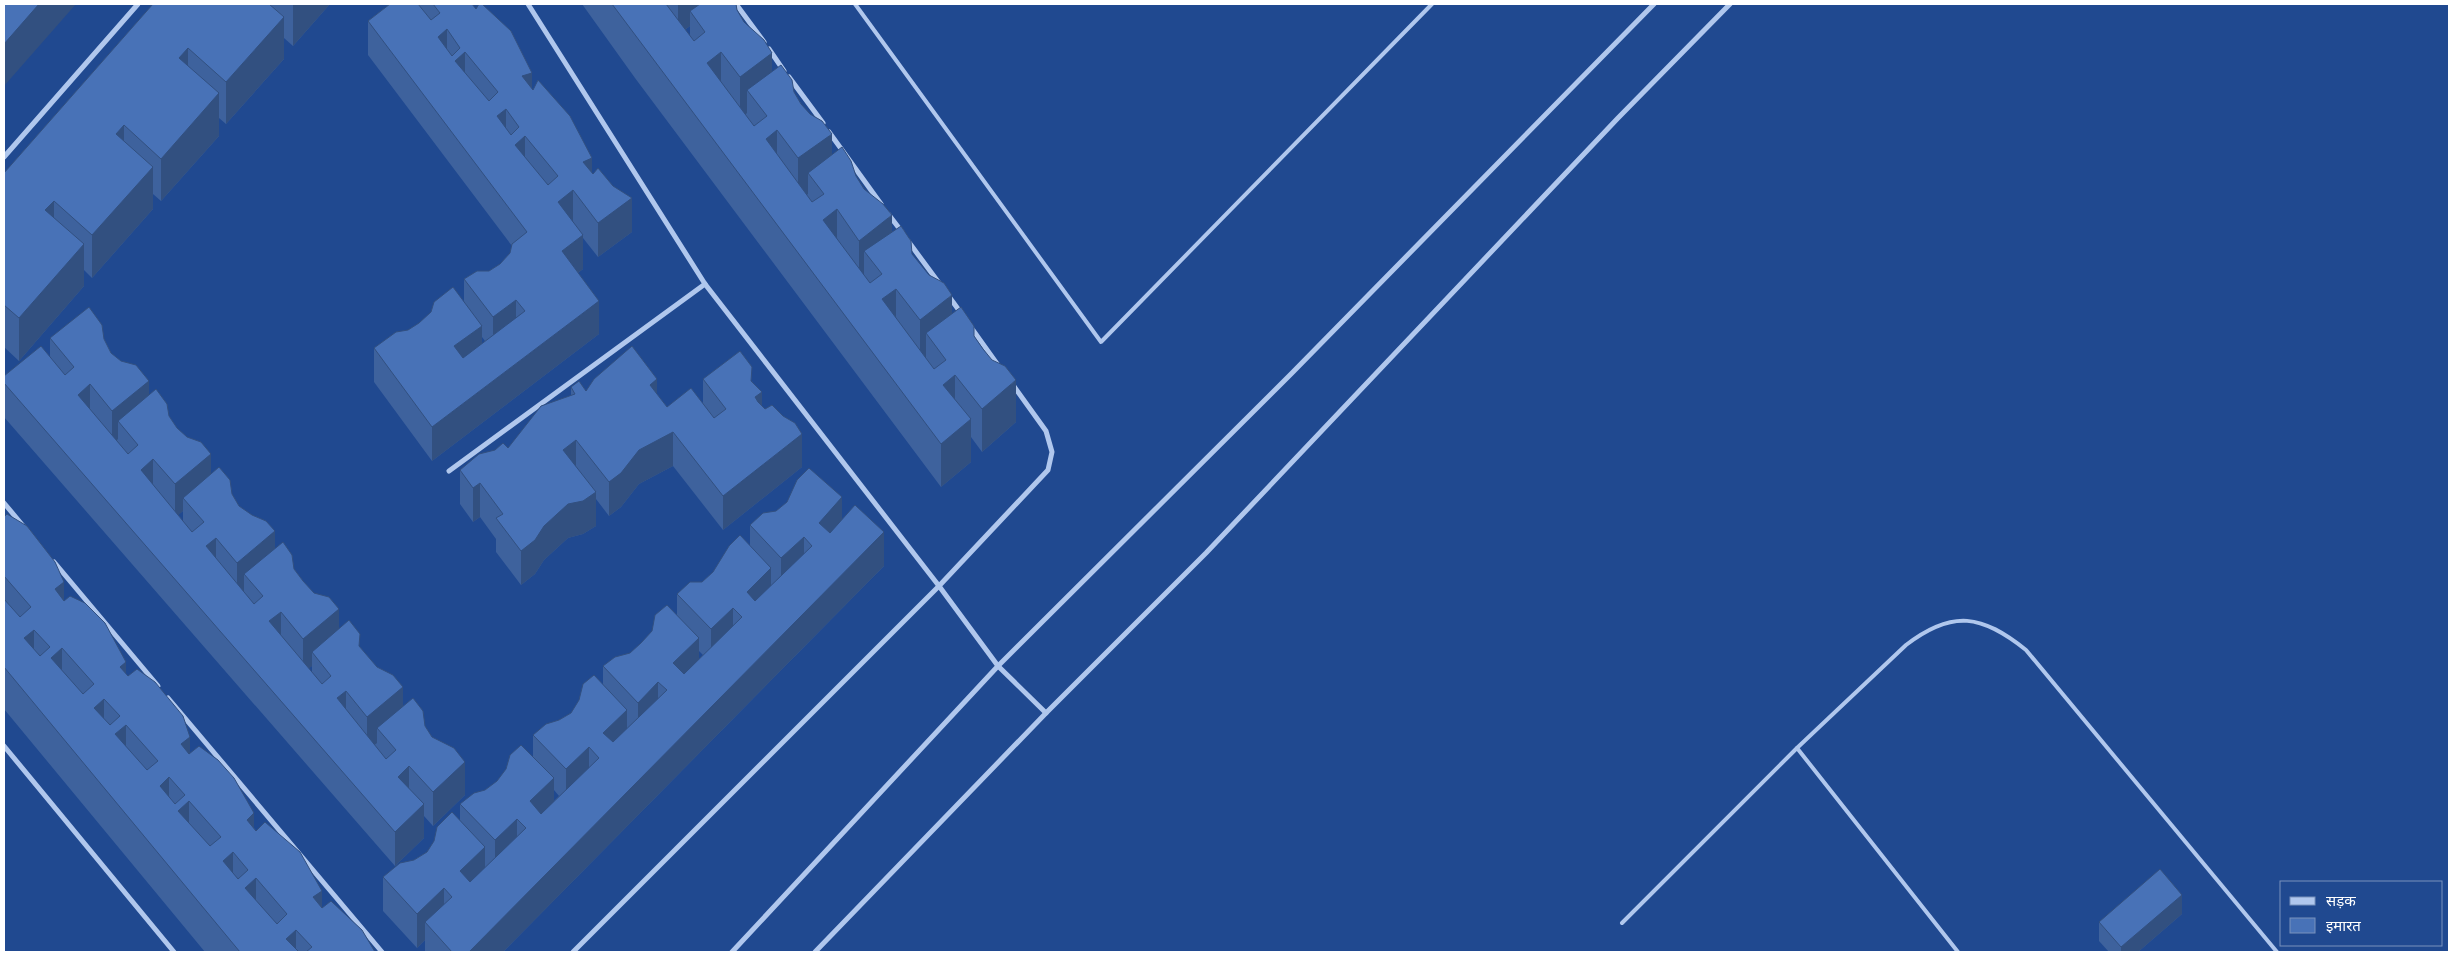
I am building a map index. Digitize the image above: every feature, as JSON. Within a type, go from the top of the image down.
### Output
[{"type":"street","points":[[4,157],[138,4]]},
{"type":"street","points":[[528,4],[705,284],[939,586],[998,666],[1046,713]]},
{"type":"street","points":[[736,4],[941,286]]},
{"type":"street","points":[[732,952],[998,666],[1292,373],[1654,4]]},
{"type":"street","points":[[815,952],[1046,713],[1206,552],[1618,118],[1730,4]]},
{"type":"street","points":[[449,471],[705,284]]},
{"type":"street","points":[[946,294],[1005,374]]},
{"type":"street","points":[[572,952],[939,586],[1048,470],[1052,452],[1046,431],[1011,382]]},
{"type":"street","points":[[4,503],[29,533]]},
{"type":"street","points":[[49,556],[382,952]]},
{"type":"street","points":[[4,746],[174,952]]},
{"type":"lane","points":[[855,4],[1101,342],[1432,4]]},
{"type":"lane","points":[[1622,923],[1797,748],[1906,645],[1926,630],[1949,622],[1968,620],[1990,625],[2026,650],[2277,952]]},
{"type":"lane","points":[[1797,748],[1958,952]]},
{"type":"lane","points":[[1949,952],[1954,948]]},
{"type":"building","points":[[4,4],[39,4],[4,44]]},
{"type":"building","points":[[153,4],[269,4],[284,17],[226,82],[188,48],[179,58],[219,93],[161,159],[124,125],[116,134],[153,167],[92,235],[54,201],[45,210],[84,244],[19,318],[4,305],[4,173]]},
{"type":"building","points":[[390,4],[418,4],[431,20],[440,13],[433,4],[472,4],[476,9],[479,4],[482,4],[511,31],[532,73],[522,76],[533,90],[538,80],[570,116],[592,158],[583,162],[593,174],[598,168],[613,186],[632,198],[598,223],[573,190],[558,202],[583,235],[562,251],[599,301],[432,427],[374,348],[396,332],[408,330],[419,323],[431,312],[434,302],[453,287],[482,326],[454,346],[463,358],[525,311],[516,300],[493,317],[464,279],[477,271],[489,271],[500,264],[510,253],[512,244],[527,232],[368,21]],"holes":[[[447,29],[460,48],[452,56],[438,37]],[[465,52],[498,92],[489,101],[455,61]],[[506,109],[519,127],[511,135],[497,116]],[[525,136],[558,176],[548,185],[515,145]]]},
{"type":"building","points":[[612,4],[666,4],[694,41],[705,32],[690,11],[700,4],[736,4],[737,10],[744,22],[764,40],[772,53],[740,77],[721,52],[707,63],[754,126],[767,116],[747,90],[781,65],[792,80],[794,92],[801,104],[810,114],[822,121],[832,134],[798,158],[777,130],[766,139],[812,202],[824,194],[808,173],[842,147],[864,189],[883,204],[892,215],[859,241],[837,209],[823,220],[870,283],[882,274],[864,251],[901,226],[911,241],[912,254],[929,275],[944,283],[952,295],[920,320],[896,289],[882,299],[934,369],[946,360],[926,333],[961,307],[974,326],[974,336],[983,349],[992,360],[1005,366],[1016,380],[982,409],[955,375],[943,385],[971,419],[941,444]]},
{"type":"building","points":[[89,307],[102,325],[104,339],[111,353],[121,361],[136,365],[149,381],[112,411],[90,384],[78,395],[128,454],[138,445],[118,421],[156,389],[167,404],[169,416],[177,428],[187,437],[201,442],[211,454],[175,484],[153,459],[141,470],[192,532],[204,522],[183,498],[219,467],[230,480],[232,494],[239,506],[252,515],[266,521],[275,531],[237,563],[216,538],[206,546],[254,604],[263,596],[244,574],[283,542],[292,555],[294,569],[303,581],[314,593],[329,597],[339,609],[303,639],[281,612],[269,621],[322,684],[331,676],[312,652],[349,620],[360,634],[359,646],[377,667],[393,675],[403,687],[367,717],[346,691],[337,698],[386,759],[396,750],[377,728],[413,698],[423,711],[425,726],[432,737],[454,748],[465,762],[433,792],[409,766],[398,777],[424,804],[395,832],[4,383],[4,376],[41,346],[65,375],[74,367],[50,338]]},
{"type":"building","points":[[632,346],[657,379],[650,385],[667,407],[691,388],[714,418],[726,409],[703,379],[740,351],[752,367],[751,381],[762,392],[755,397],[758,402],[765,409],[772,405],[783,416],[795,423],[802,434],[723,496],[673,432],[639,450],[621,473],[609,482],[576,440],[563,450],[596,492],[583,501],[568,504],[544,526],[535,540],[521,551],[496,518],[503,514],[480,483],[473,488],[460,470],[479,454],[495,450],[503,443],[508,448],[541,406],[575,394],[571,387],[579,381],[586,391],[594,379]]},
{"type":"building","points":[[809,468],[842,497],[819,523],[830,533],[855,505],[884,532],[469,952],[452,952],[425,922],[452,897],[444,888],[417,914],[383,877],[400,863],[414,860],[427,852],[434,841],[437,827],[452,812],[485,847],[460,871],[470,882],[526,828],[517,819],[495,840],[460,804],[474,793],[485,790],[497,781],[506,769],[510,755],[521,745],[554,778],[530,801],[541,814],[599,758],[589,747],[566,769],[533,735],[546,724],[559,720],[571,713],[579,700],[583,684],[594,675],[627,710],[603,733],[613,742],[667,690],[658,682],[638,703],[603,666],[615,657],[630,653],[641,643],[652,631],[655,615],[667,605],[699,638],[673,663],[684,674],[742,617],[733,608],[711,629],[677,594],[690,582],[702,582],[713,572],[729,546],[740,535],[771,568],[747,592],[755,601],[812,546],[804,537],[781,558],[750,525],[763,513],[776,511],[787,502],[797,480]]},
{"type":"building","points":[[7,514],[27,526],[55,562],[64,582],[55,589],[64,601],[70,596],[85,603],[105,623],[126,662],[120,667],[128,676],[137,669],[155,682],[183,716],[190,737],[181,744],[189,754],[199,746],[218,760],[234,778],[254,813],[247,820],[256,831],[265,822],[300,852],[322,891],[313,897],[322,908],[331,901],[362,930],[375,952],[306,952],[312,947],[296,930],[286,939],[299,952],[240,952],[4,667],[4,599],[20,617],[31,607],[4,576],[4,517]],"holes":[[[34,630],[50,647],[40,656],[24,638]],[[62,648],[94,684],[83,694],[51,658]],[[104,699],[120,716],[110,725],[94,708]],[[126,725],[158,761],[147,770],[115,734]],[[169,777],[185,795],[175,804],[160,786]],[[189,801],[221,837],[210,846],[178,811]],[[233,852],[248,870],[238,879],[223,861]],[[256,878],[287,914],[277,924],[245,888]]]},
{"type":"building","points":[[2160,869],[2182,895],[2121,947],[2099,922]]}]
